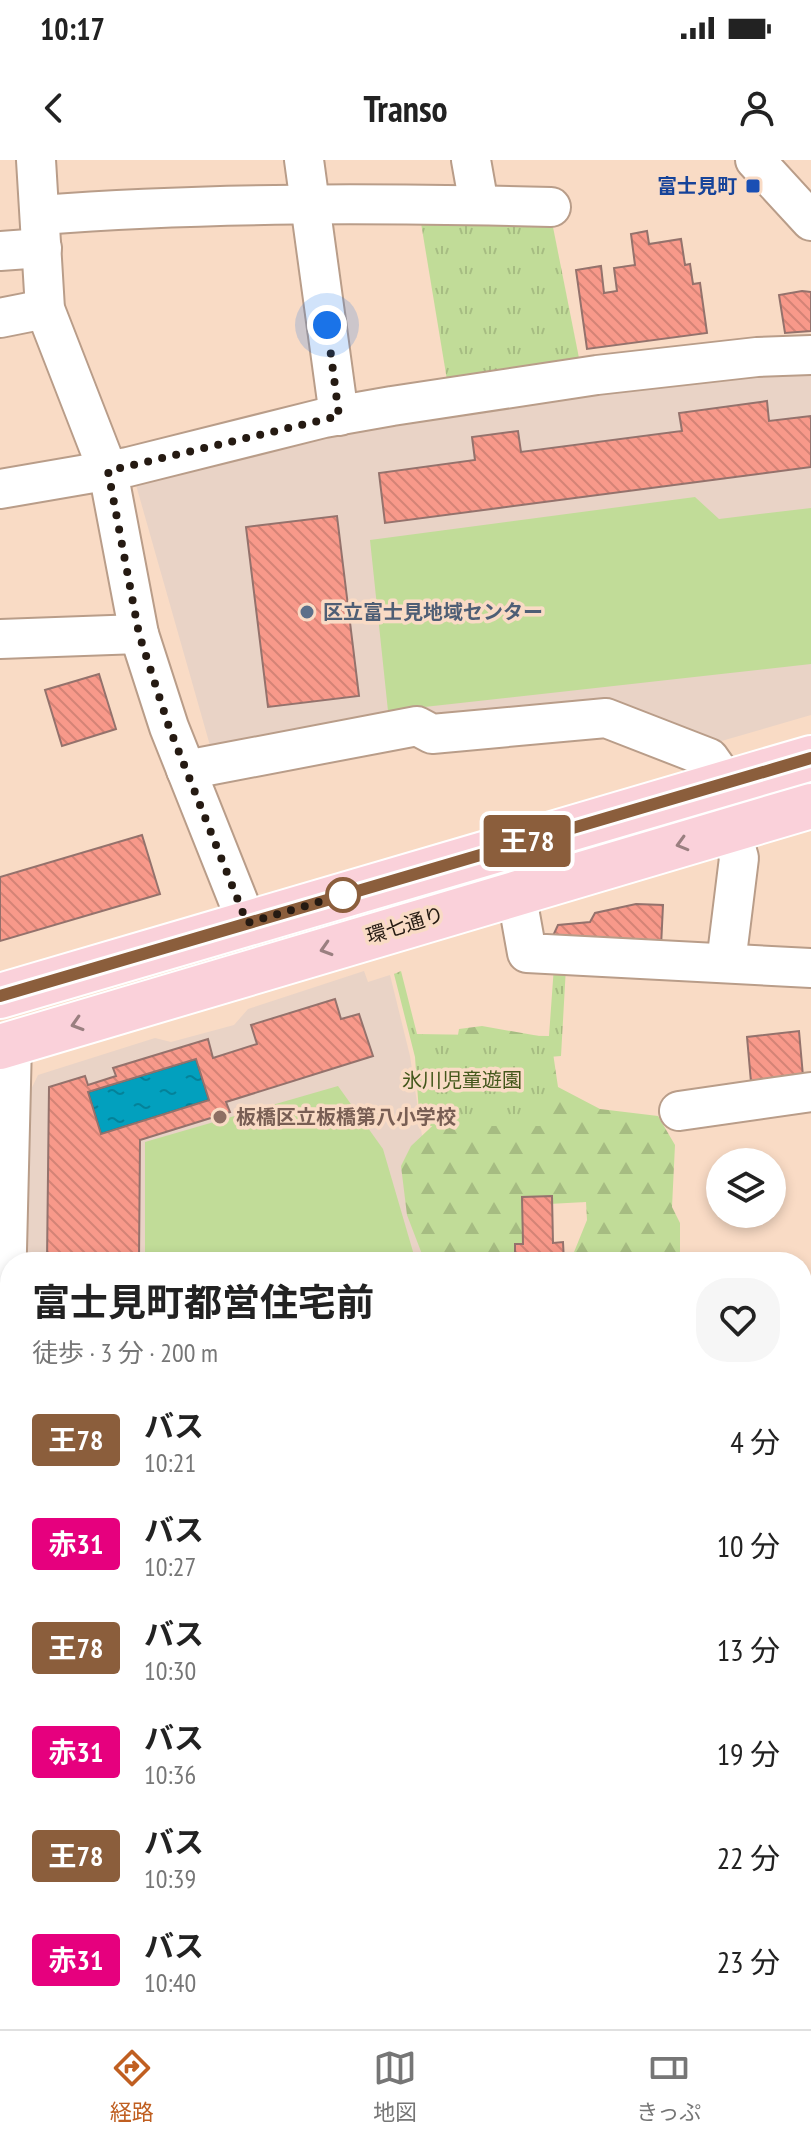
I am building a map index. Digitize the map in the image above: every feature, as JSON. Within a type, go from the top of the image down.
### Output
[{"type":"main road","points":[[0,996],[811,758]]},
{"type":"main road","name":"環七通り","points":[[6,1045],[811,806]]},
{"type":"street","points":[[36,160],[45,309],[108,471],[139,634],[186,770],[247,923]]},
{"type":"street","points":[[304,160],[339,416]]},
{"type":"street","points":[[471,160],[479,205]]},
{"type":"street","points":[[755,160],[811,221]]},
{"type":"street","points":[[0,251],[41,232],[139,207],[310,204],[551,207]]},
{"type":"street","points":[[0,318],[45,309]]},
{"type":"street","points":[[0,489],[108,471],[339,416],[597,375],[757,357],[811,355]]},
{"type":"street","points":[[0,639],[139,634]]},
{"type":"street","points":[[186,770],[417,726],[432,734],[606,718],[709,758],[726,782]]},
{"type":"street","points":[[726,963],[739,858],[731,830]]},
{"type":"street","points":[[516,892],[527,953],[811,968]]},
{"type":"street","points":[[5,1252],[6,1045]]},
{"type":"street","points":[[679,1111],[811,1092]]},
{"type":"shaded area","points":[[811,366],[811,715],[711,744],[611,707],[211,749],[136,485],[341,429],[739,368]]},
{"type":"shaded area","name":"板橋区立板橋第八小学校","points":[[364,971],[368,982],[390,975],[410,1056],[439,1252],[18,1252],[23,1106],[38,1075],[155,1038],[171,1042],[234,1025],[248,1009]]},
{"type":"green space","points":[[420,217],[552,222],[580,363],[447,380]]},
{"type":"green space","points":[[695,497],[719,519],[811,508],[811,664],[388,711],[370,540]]},
{"type":"green space","name":"氷川児童遊園","points":[[554,966],[566,967],[561,1056],[549,1057],[546,1126],[420,1126],[415,1057],[394,974],[401,971],[417,1034],[549,1036]]},
{"type":"green space","points":[[482,1026],[539,1036],[552,1046],[558,1087],[600,1109],[658,1116],[675,1145],[672,1207],[680,1223],[680,1252],[574,1252],[587,1220],[586,1202],[530,1205],[529,1236],[517,1252],[421,1252],[407,1215],[401,1166],[411,1146],[444,1115],[459,1029]]},
{"type":"green space","points":[[338,1086],[383,1149],[413,1252],[145,1252],[145,1142]]},
{"type":"water","points":[[196,1059],[209,1100],[101,1134],[88,1092]]},
{"type":"building","points":[[647,231],[649,244],[681,239],[685,265],[690,264],[693,284],[700,283],[707,333],[587,349],[576,270],[601,266],[604,293],[617,291],[614,268],[635,265],[631,234]]},
{"type":"building","points":[[811,292],[811,331],[785,333],[779,295]]},
{"type":"building","points":[[767,401],[769,421],[811,416],[811,467],[385,523],[379,473],[475,460],[472,437],[518,431],[521,452],[682,431],[679,413]]},
{"type":"building","points":[[337,516],[359,696],[268,707],[246,527]]},
{"type":"building","points":[[99,674],[116,729],[62,746],[45,690]]},
{"type":"building","points":[[142,835],[160,894],[0,941],[0,877]]},
{"type":"building","points":[[636,904],[663,905],[661,947],[551,940],[558,925],[590,922],[595,913]]},
{"type":"building","points":[[335,999],[341,1019],[359,1014],[373,1056],[226,1102],[230,1112],[140,1140],[139,1252],[47,1252],[49,1087],[85,1076],[88,1085],[116,1076],[113,1068],[208,1039],[213,1058],[257,1044],[251,1025]],"holes":[[[196,1059],[209,1100],[101,1134],[88,1092]]]},
{"type":"building","points":[[799,1031],[803,1076],[751,1082],[747,1037]]},
{"type":"building","points":[[552,1196],[553,1243],[563,1242],[564,1252],[515,1252],[515,1244],[523,1244],[522,1197]]},
{"type":"bus line","name":"王78","points":[[0,996],[811,758]]},
{"type":"place","name":"富士見町","points":[[753,186]]},
{"type":"place","name":"区立富士見地域センター","points":[[307,612]]},
{"type":"place","name":"板橋区立板橋第八小学校","points":[[220,1117]]},
{"type":"route","points":[[327,325],[339,416],[108,471],[139,634],[169,727],[247,923],[343,895]]}]
